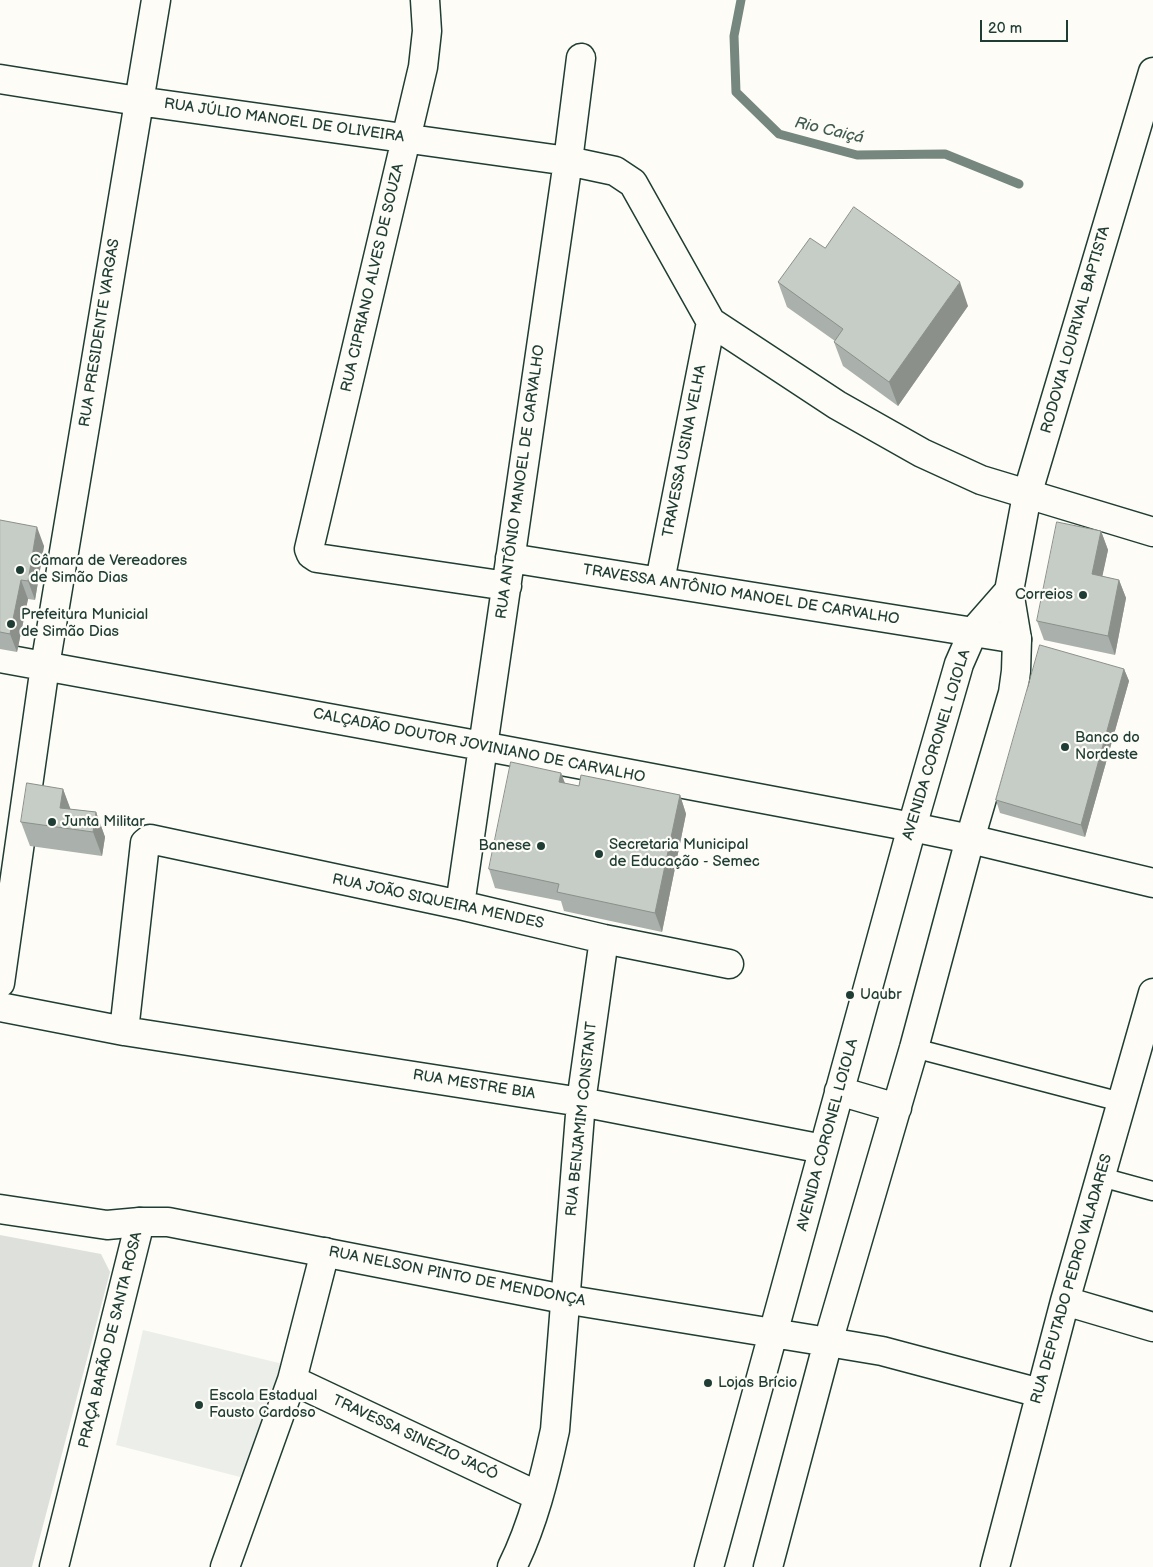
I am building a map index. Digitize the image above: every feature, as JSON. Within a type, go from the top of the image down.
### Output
[{"type":"street","name":"RUA PRESIDENTE VARGAS","points":[[0,983],[45,666],[156,0]]},
{"type":"street","name":"RUA CIPRIANO ALVES DE SOUZA","points":[[425,0],[427,30],[423,67],[309,548],[311,554],[317,558],[507,586]]},
{"type":"street","name":"RUA ANTÔNIO MANOEL DE CARVALHO","points":[[460,905],[568,161],[581,58]]},
{"type":"street","name":"RODOVIA LOURIVAL BAPTISTA","points":[[1009,591],[1027,495],[1153,72]]},
{"type":"street","name":"RUA JÚLIO MANOEL DE OLIVEIRA","points":[[0,79],[138,101],[568,161],[615,171],[633,183],[711,322]]},
{"type":"street","points":[[711,322],[837,405],[922,453],[982,480],[1153,532]]},
{"type":"street","name":"TRAVESSA USINA VELHA","points":[[660,581],[711,322]]},
{"type":"street","name":"TRAVESSA ANTÔNIO MANOEL DE CARVALHO","points":[[510,558],[1017,639]]},
{"type":"street","points":[[768,1567],[828,1342],[897,1108],[1012,693],[1017,639],[1009,591]]},
{"type":"street","name":"AVENIDA CORONEL LOIOLA","points":[[709,1567],[912,827],[959,664],[973,632],[1009,591]]},
{"type":"street","name":"CALÇADÃO DOUTOR JOVINIANO DE CARVALHO","points":[[0,658],[912,827],[1153,883]]},
{"type":"street","name":"RUA JOÃO SIQUEIRA MENDES","points":[[124,1030],[145,843],[150,839],[460,905],[604,939],[729,964]]},
{"type":"street","name":"RUA BENJAMIM CONSTANT","points":[[512,1567],[524,1543],[555,1430],[581,1102],[604,939]]},
{"type":"street","name":"RUA DEPUTADO PEDRO VALADARES","points":[[995,1567],[1065,1301],[1153,993]]},
{"type":"street","name":"RUA MESTRE BIA","points":[[0,1007],[124,1030],[581,1102],[823,1149]]},
{"type":"street","points":[[839,1091],[897,1108]]},
{"type":"street","name":"PRAÇA BARÃO DE SANTA ROSA","points":[[0,1210],[107,1225],[140,1222],[54,1567]]},
{"type":"street","name":"RUA NELSON PINTO DE MENDONÇA","points":[[140,1222],[168,1222],[564,1299],[882,1351],[1040,1393]]},
{"type":"street","points":[[225,1567],[292,1380],[325,1252]]},
{"type":"street","points":[[1065,1301],[1153,1327]]},
{"type":"street","name":"TRAVESSA SINEZIO JACÓ","points":[[292,1380],[538,1496]]},
{"type":"lane","points":[[914,1048],[1121,1102]]},
{"type":"lane","points":[[1101,1177],[1153,1191]]},
{"type":"shaded area","points":[[0,1235],[101,1254],[110,1272],[32,1567],[0,1567]]},
{"type":"shaded area","name":"Escola Estadual Fausto Cardoso","points":[[143,1330],[287,1365],[248,1479],[116,1445]]},
{"type":"building","points":[[854,207],[960,282],[889,382],[834,342],[843,329],[778,282],[810,238],[825,248]]},
{"type":"building","points":[[0,520],[37,527],[28,581],[21,580],[10,634],[0,632]]},
{"type":"building","name":"Correios","points":[[1057,522],[1101,531],[1092,574],[1119,580],[1108,636],[1037,621]]},
{"type":"building","name":"Banco do Nordeste","points":[[1040,645],[1124,669],[1081,825],[996,800]]},
{"type":"building","points":[[511,762],[561,773],[559,782],[579,786],[581,775],[680,795],[655,913],[557,892],[559,884],[489,869]]},
{"type":"building","points":[[27,783],[63,789],[60,808],[96,812],[93,832],[21,822]]},
{"type":"waterway","name":"Rio Caiçá","points":[[741,0],[734,36],[736,92],[779,134],[857,155],[945,154],[1019,184]]},
{"type":"place","name":"Câmara de Vereadores de Simão Dias","points":[[20,570]]},
{"type":"place","name":"Correios","points":[[1083,595]]},
{"type":"place","name":"Prefeitura Municial de Simão Dias","points":[[11,624]]},
{"type":"place","name":"Banco do Nordeste","points":[[1065,747]]},
{"type":"place","name":"Junta Militar","points":[[52,822]]},
{"type":"place","name":"Banese","points":[[541,846]]},
{"type":"place","name":"Secretaria Municipal de Educação - Semec","points":[[599,854]]},
{"type":"place","name":"Uaubr","points":[[850,995]]},
{"type":"place","name":"Lojas Brício","points":[[708,1383]]},
{"type":"place","name":"Escola Estadual Fausto Cardoso","points":[[199,1405]]}]
